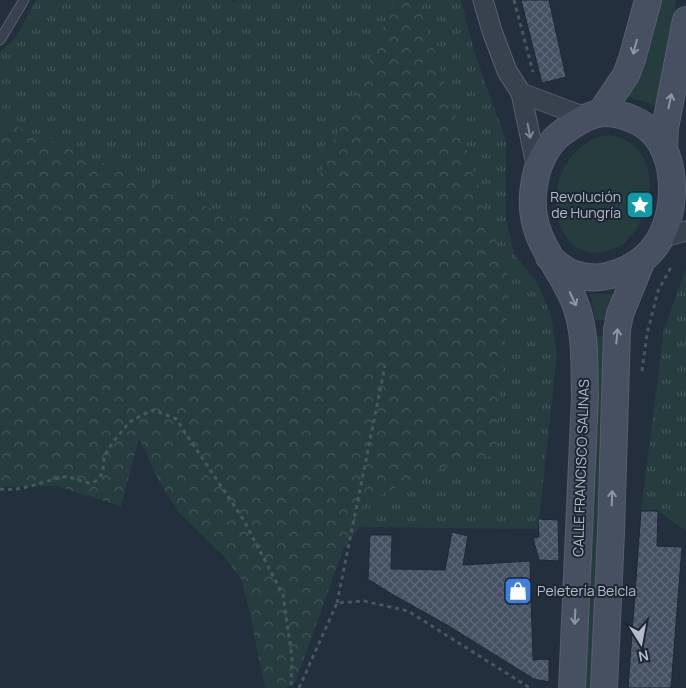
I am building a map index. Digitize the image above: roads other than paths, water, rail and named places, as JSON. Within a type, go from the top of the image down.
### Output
[{"type":"main road","points":[[642,260],[620,273],[595,278],[568,271],[549,257],[537,234],[532,208],[534,178],[544,153],[560,133],[593,114],[626,75],[648,0]]},
{"type":"main road","points":[[604,688],[612,514],[617,330],[620,314],[642,260],[660,238],[670,209],[674,168],[665,128],[686,20]]},
{"type":"main road","points":[[593,114],[621,114],[640,122],[655,134],[674,168]]},
{"type":"main road","name":"CALLE FRANCISCO SALINAS","points":[[549,257],[577,309],[584,361],[585,396],[572,688]]},
{"type":"street","points":[[483,0],[507,71],[522,93],[537,169]]},
{"type":"street","points":[[522,93],[593,114]]},
{"type":"street","points":[[660,238],[686,231]]},
{"type":"lane","points":[[0,40],[24,0]]},
{"type":"place","name":"Revolución de Hungría","points":[[640,205]]},
{"type":"place","name":"Peletería Belcla","points":[[518,591]]}]
